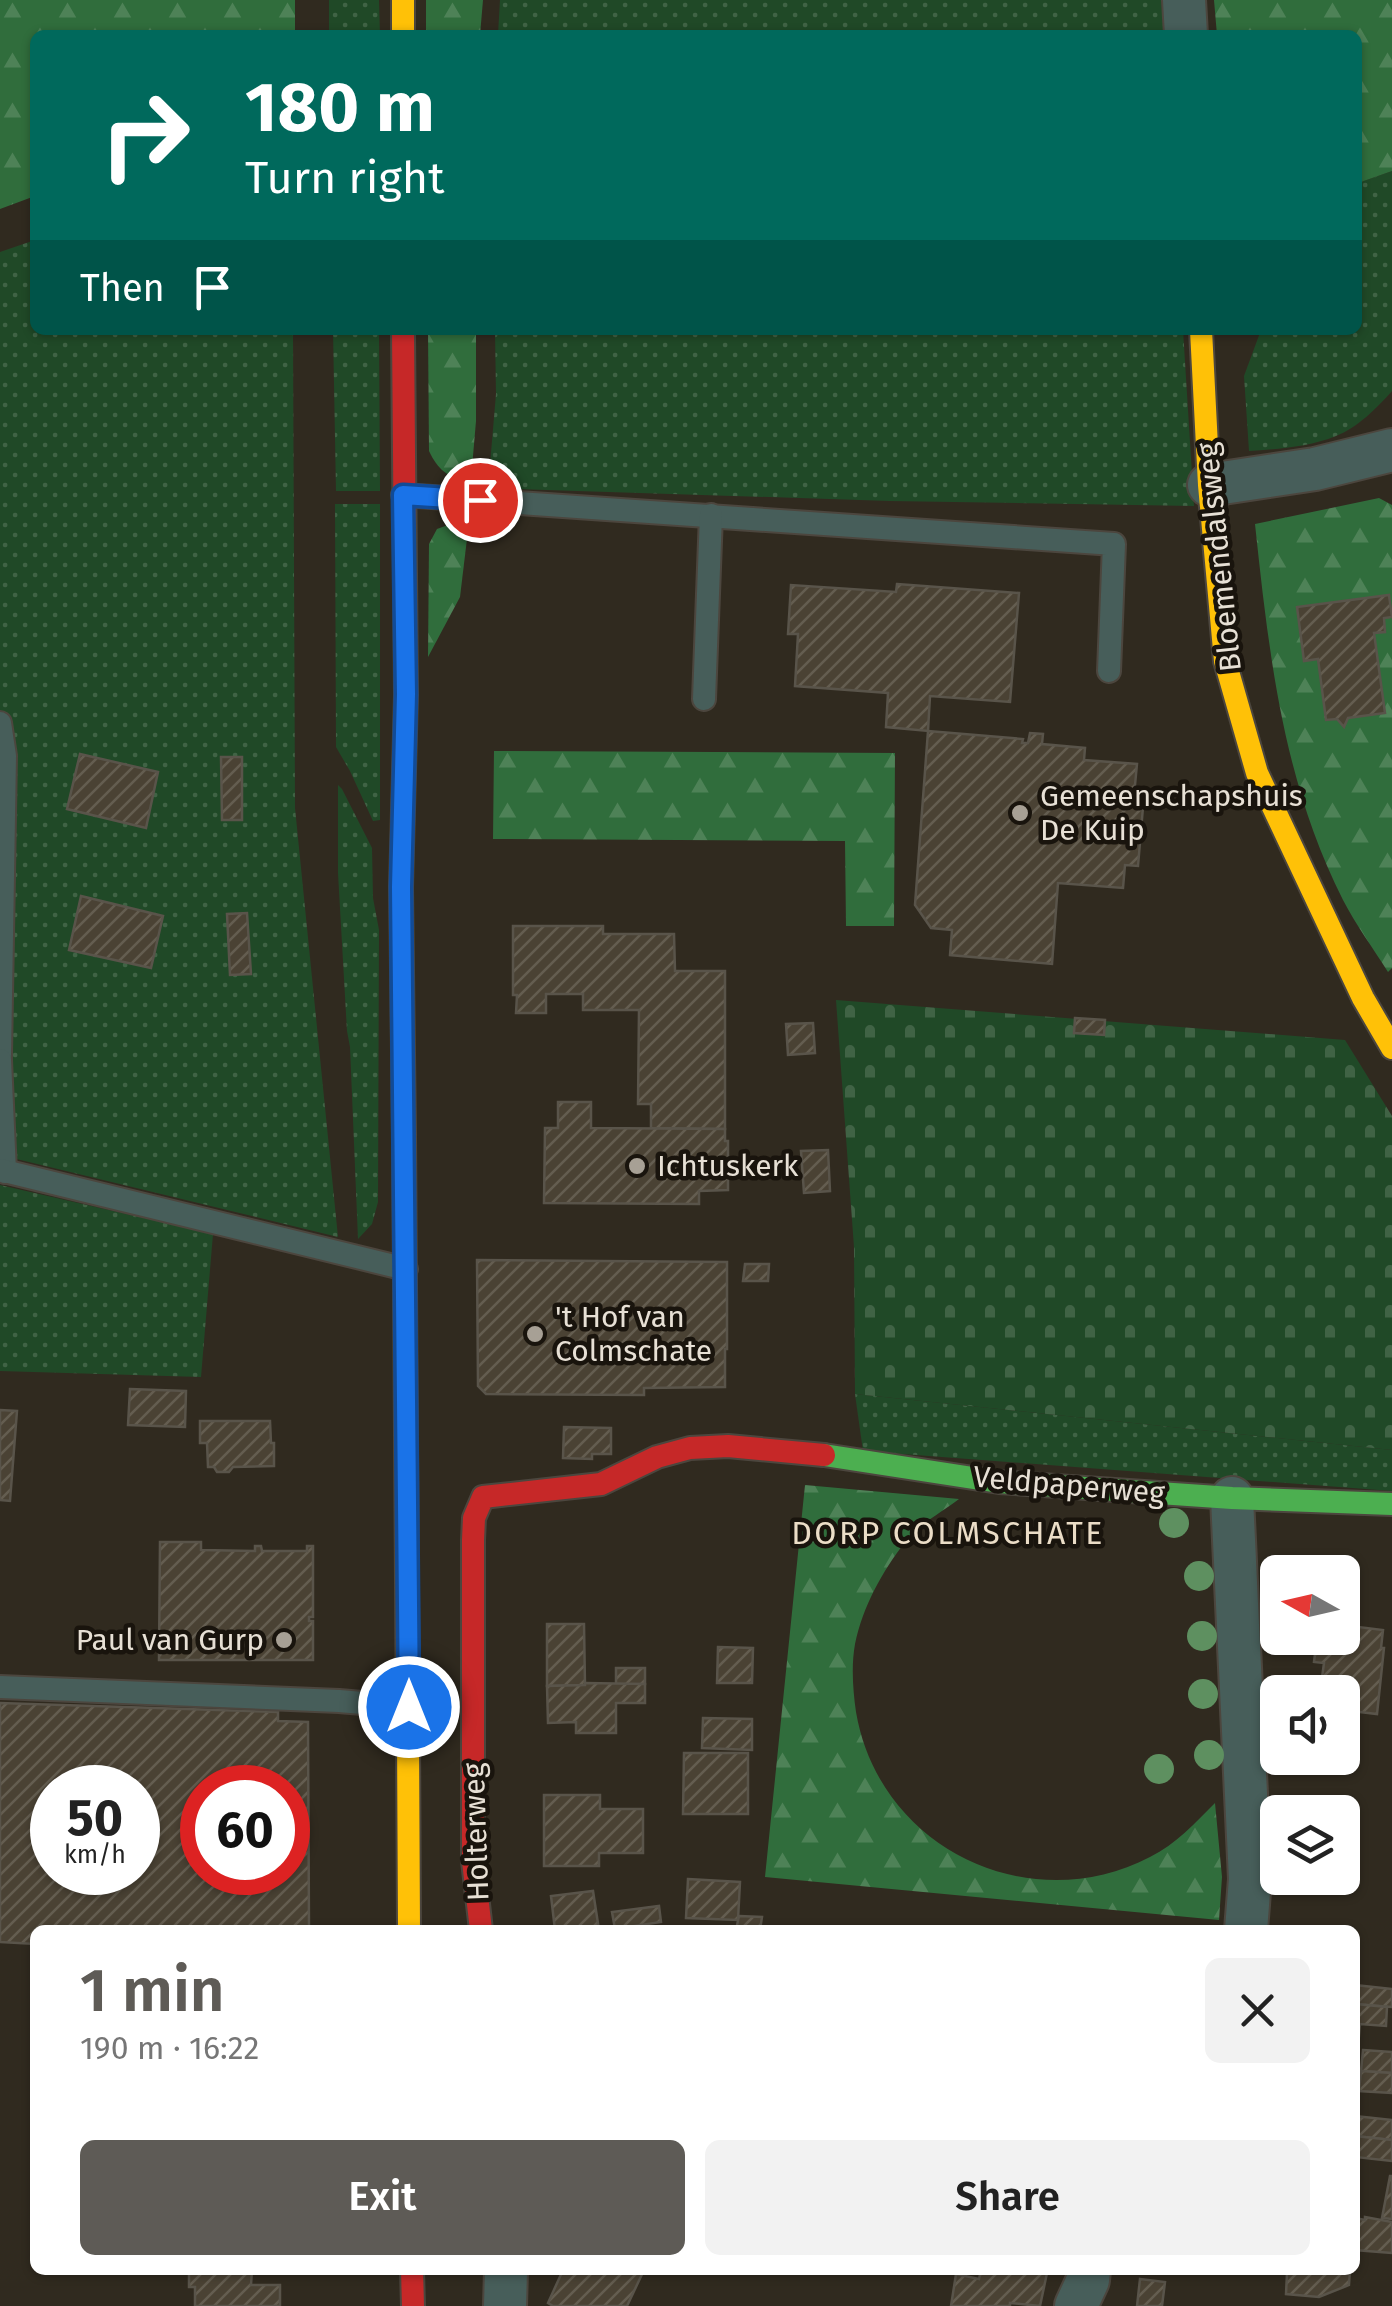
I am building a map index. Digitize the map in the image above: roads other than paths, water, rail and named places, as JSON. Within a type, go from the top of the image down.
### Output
[{"type":"street","points":[[402,0],[402,30]]},
{"type":"street","points":[[1184,0],[1186,30]]},
{"type":"street","points":[[403,335],[406,694],[401,887],[409,1925]]},
{"type":"street","name":"Bloemendalsweg","points":[[1201,335],[1208,485],[1225,661],[1257,773],[1378,991],[1392,1048]]},
{"type":"street","points":[[1208,485],[1314,469],[1392,450]]},
{"type":"street","name":"Veldpaperweg","points":[[483,1496],[601,1484],[656,1457],[690,1448],[728,1446],[823,1455],[999,1482],[1392,1504]]},
{"type":"street","name":"Holterweg","points":[[479,1925],[472,1861],[473,1540],[474,1518],[483,1496]]},
{"type":"street","points":[[1232,1498],[1250,1879],[1246,1925]]},
{"type":"street","points":[[412,2275],[413,2306]]},
{"type":"street","points":[[505,2306],[506,2275]]},
{"type":"street","points":[[1076,2306],[1088,2275]]},
{"type":"lane","points":[[403,495],[1114,544],[1108,671]]},
{"type":"lane","points":[[704,698],[711,515]]},
{"type":"lane","points":[[0,723],[5,756],[2,1171],[406,1270]]},
{"type":"lane","points":[[0,1688],[409,1707]]},
{"type":"place","name":"Gemeenschapshuis De Kuip","points":[[1020,813]]},
{"type":"place","name":"Ichtuskerk","points":[[637,1166]]},
{"type":"place","name":"'t Hof van Colmschate","points":[[535,1334]]},
{"type":"place","name":"Paul van Gurp","points":[[284,1640]]},
{"type":"district","name":"DORP COLMSCHATE","points":[[948,1533]]}]
